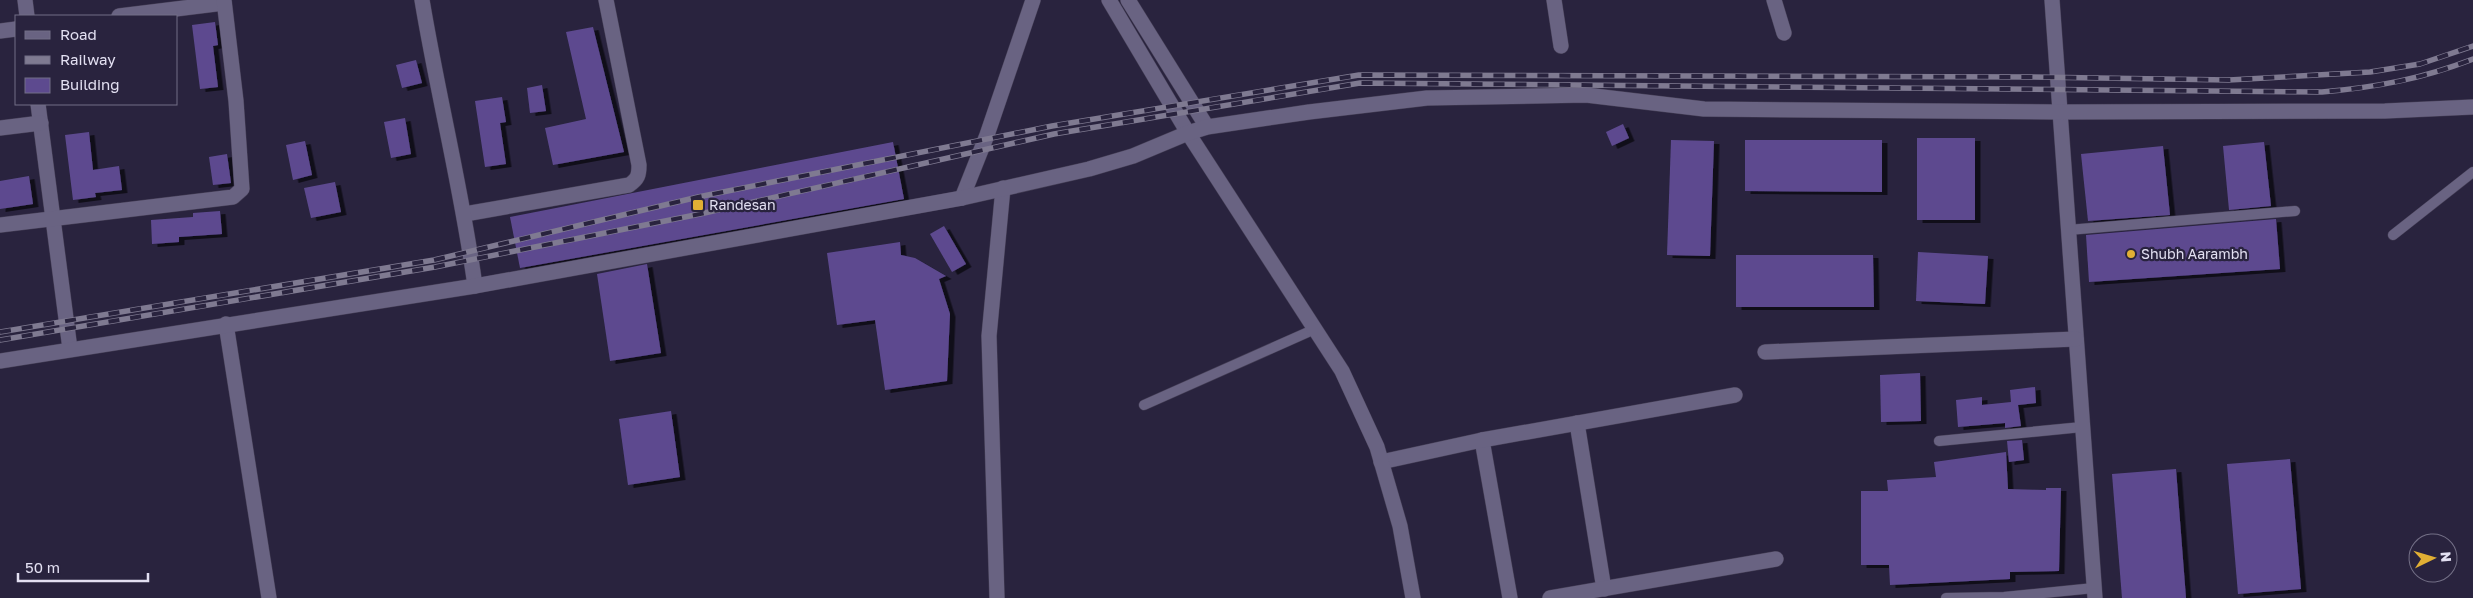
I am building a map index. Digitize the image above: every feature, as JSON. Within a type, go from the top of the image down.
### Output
[{"type":"street","points":[[25,0],[27,15]]},
{"type":"street","points":[[422,0],[431,54],[465,214],[476,286]]},
{"type":"street","points":[[465,214],[629,184],[636,180],[639,175],[639,165],[606,0]]},
{"type":"street","points":[[962,198],[987,135],[1033,0]]},
{"type":"street","points":[[1110,0],[1188,133],[1342,371],[1377,447],[1400,526],[1413,598]]},
{"type":"street","points":[[1128,0],[1207,127]]},
{"type":"street","points":[[1554,0],[1561,46]]},
{"type":"street","points":[[1774,0],[1784,33]]},
{"type":"street","points":[[2052,0],[2094,593]]},
{"type":"street","points":[[0,225],[233,197],[239,194],[242,189],[236,101],[224,2],[126,15]]},
{"type":"street","points":[[0,31],[15,29]]},
{"type":"street","points":[[0,361],[476,286],[962,198],[1089,169],[1132,156],[1207,127],[1309,112],[1427,98],[1586,95],[1704,109],[2060,112],[2385,111],[2473,108]]},
{"type":"street","points":[[38,105],[70,349]]},
{"type":"street","points":[[0,128],[41,123]]},
{"type":"street","points":[[997,598],[989,336],[1003,188]]},
{"type":"street","points":[[226,324],[269,598]]},
{"type":"street","points":[[1765,352],[2076,339]]},
{"type":"street","points":[[1381,462],[1482,440],[1735,395]]},
{"type":"street","points":[[1577,423],[1604,589]]},
{"type":"street","points":[[1482,440],[1510,598]]},
{"type":"street","points":[[1550,598],[1776,559]]},
{"type":"lane","points":[[2393,235],[2473,172]]},
{"type":"lane","points":[[2068,230],[2295,212]]},
{"type":"lane","points":[[1144,404],[1314,329]]},
{"type":"lane","points":[[1939,441],[2082,427]]},
{"type":"lane","points":[[1946,598],[2094,593]]},
{"type":"building","points":[[215,22],[218,45],[213,46],[218,87],[200,89],[192,25]]},
{"type":"building","points":[[593,27],[624,152],[553,165],[545,128],[586,119],[566,32]]},
{"type":"building","points":[[416,60],[422,83],[402,88],[396,65]]},
{"type":"building","points":[[542,85],[546,111],[530,113],[527,88]]},
{"type":"building","points":[[502,97],[506,122],[500,123],[506,164],[485,167],[475,101]]},
{"type":"building","points":[[405,118],[411,154],[391,158],[384,122]]},
{"type":"building","points":[[1623,124],[1629,138],[1612,146],[1606,132]]},
{"type":"building","points":[[89,132],[93,170],[119,166],[122,190],[95,193],[96,197],[73,200],[65,135]]},
{"type":"building","points":[[1917,138],[1975,138],[1975,220],[1917,220]]},
{"type":"building","points":[[1671,140],[1714,141],[1710,256],[1667,255]]},
{"type":"building","points":[[1745,140],[1882,140],[1882,192],[1745,191]]},
{"type":"building","points":[[305,141],[312,175],[293,180],[286,145]]},
{"type":"building","name":"Randesan","points":[[893,142],[904,199],[520,268],[510,217]]},
{"type":"building","points":[[2264,142],[2271,206],[2229,210],[2223,146]]},
{"type":"building","points":[[2163,146],[2170,215],[2088,221],[2081,154]]},
{"type":"building","points":[[227,154],[231,183],[213,185],[209,157]]},
{"type":"building","points":[[29,176],[33,204],[0,209],[0,181]]},
{"type":"building","points":[[335,182],[341,212],[311,218],[304,188]]},
{"type":"building","points":[[220,211],[222,234],[179,237],[179,242],[152,244],[151,220],[193,217],[193,213]]},
{"type":"building","points":[[2276,219],[2280,269],[2089,282],[2086,235]]},
{"type":"building","points":[[944,226],[966,264],[952,272],[930,234]]},
{"type":"building","points":[[900,242],[901,255],[915,258],[946,276],[939,279],[950,314],[947,381],[885,390],[875,320],[837,325],[827,253]]},
{"type":"building","points":[[1918,252],[1988,256],[1985,304],[1916,301]]},
{"type":"building","points":[[1736,255],[1873,255],[1874,307],[1736,307]]},
{"type":"building","points":[[647,264],[661,353],[610,361],[597,274]]},
{"type":"building","points":[[1920,373],[1921,421],[1881,422],[1880,375]]},
{"type":"building","points":[[2035,387],[2036,403],[2018,405],[2021,426],[2005,428],[2005,423],[1958,427],[1956,400],[1982,397],[1982,405],[2011,402],[2010,390]]},
{"type":"building","points":[[671,411],[680,477],[628,485],[619,419]]},
{"type":"building","points":[[2022,440],[2024,460],[2009,462],[2007,441]]},
{"type":"building","points":[[2006,452],[2008,489],[2046,490],[2046,488],[2061,488],[2059,571],[2010,572],[2010,579],[1890,585],[1889,565],[1861,565],[1861,491],[1888,491],[1887,480],[1936,477],[1934,462]]},
{"type":"building","points":[[2290,459],[2301,589],[2238,594],[2227,464]]},
{"type":"building","points":[[2176,469],[2186,598],[2122,598],[2112,474]]},
{"type":"railway","points":[[0,332],[434,260],[698,197],[1052,126],[1359,75],[2033,77],[2229,80],[2370,72],[2420,64],[2473,46]]},
{"type":"railway","points":[[0,340],[435,267],[700,214],[1054,134],[1360,83],[2322,92],[2362,88],[2399,81],[2435,72],[2473,59]]},
{"type":"place","name":"Randesan","points":[[698,205]]},
{"type":"place","name":"Shubh Aarambh","points":[[2131,254]]}]
